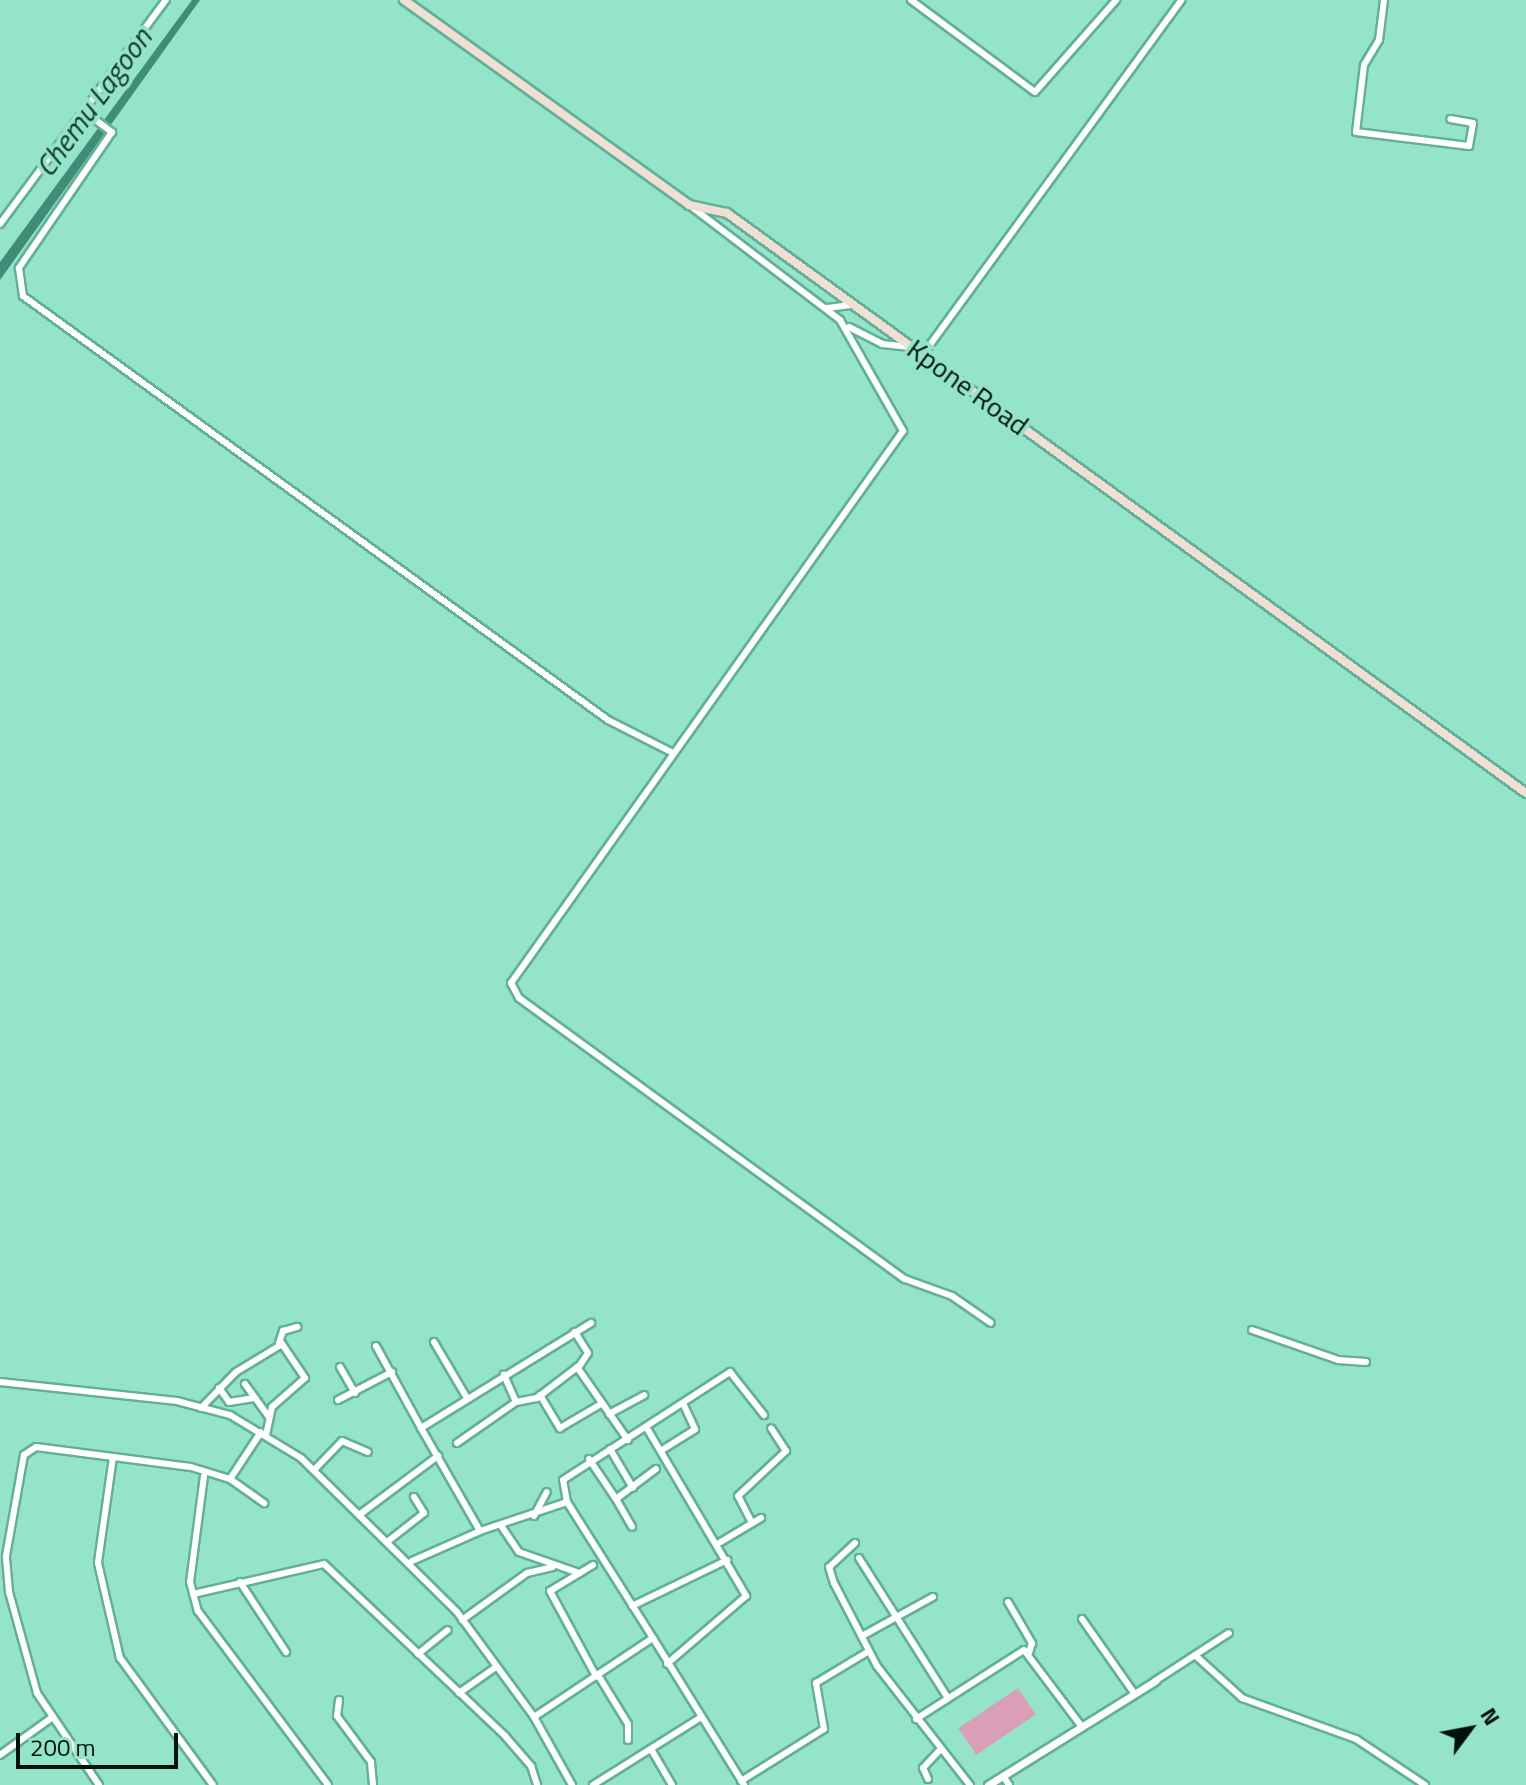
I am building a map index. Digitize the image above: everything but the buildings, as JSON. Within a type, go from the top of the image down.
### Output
[{"type":"main road","name":"Kpone Road","points":[[404,0],[693,208],[727,213],[924,353],[1526,793]]},
{"type":"street","points":[[0,224],[166,0]]},
{"type":"street","points":[[911,0],[1035,92],[1116,0]]},
{"type":"street","points":[[924,353],[1181,0]]},
{"type":"street","points":[[1384,0],[1379,40],[1364,65],[1356,132],[1469,146],[1473,123],[1450,119]]},
{"type":"street","points":[[85,112],[107,128],[106,141],[19,268],[23,296],[608,720],[673,753]]},
{"type":"street","points":[[693,208],[827,308],[845,326],[898,414],[901,439],[517,967],[516,994],[905,1279],[952,1296],[991,1323]]},
{"type":"street","points":[[827,308],[856,305]]},
{"type":"street","points":[[845,326],[882,344],[914,347]]},
{"type":"street","points":[[421,1428],[591,1323]]},
{"type":"street","points":[[201,1408],[219,1388],[279,1343],[283,1331],[297,1327]]},
{"type":"street","points":[[1252,1330],[1338,1360],[1366,1362]]},
{"type":"street","points":[[457,1443],[516,1402],[540,1395],[577,1367],[588,1353],[575,1332]]},
{"type":"street","points":[[434,1342],[467,1398]]},
{"type":"street","points":[[230,1479],[263,1434],[281,1394],[305,1378],[279,1343]]},
{"type":"street","points":[[376,1346],[480,1531]]},
{"type":"street","points":[[340,1367],[355,1393]]},
{"type":"street","points":[[577,1367],[628,1440]]},
{"type":"street","points":[[338,1400],[392,1372]]},
{"type":"street","points":[[764,1415],[735,1373],[648,1430],[589,1459],[563,1480],[567,1502],[742,1783],[824,1729],[818,1678],[869,1651]]},
{"type":"street","points":[[504,1375],[516,1402]]},
{"type":"street","points":[[0,1382],[201,1408],[263,1434],[314,1470],[387,1542],[412,1561],[462,1620],[534,1717],[572,1785]]},
{"type":"street","points":[[245,1384],[269,1417]]},
{"type":"street","points":[[219,1388],[229,1402],[253,1398]]},
{"type":"street","points":[[540,1395],[560,1428],[601,1404]]},
{"type":"street","points":[[609,1414],[644,1395]]},
{"type":"street","points":[[662,1450],[695,1429],[684,1405]]},
{"type":"street","points":[[752,1523],[738,1496],[786,1451],[771,1428]]},
{"type":"street","points":[[648,1430],[719,1543],[745,1600],[667,1664]]},
{"type":"street","points":[[314,1470],[342,1441],[368,1452]]},
{"type":"street","points":[[99,1785],[50,1719],[21,1644],[5,1568],[22,1460],[36,1447],[191,1467],[204,1476],[230,1479],[264,1503]]},
{"type":"street","points":[[610,1449],[633,1488]]},
{"type":"street","points":[[359,1515],[438,1456]]},
{"type":"street","points":[[113,1457],[98,1563],[120,1658],[213,1785]]},
{"type":"street","points":[[589,1459],[632,1527]]},
{"type":"street","points":[[616,1499],[656,1469]]},
{"type":"street","points":[[204,1476],[193,1594],[203,1620],[328,1785]]},
{"type":"street","points":[[534,1516],[547,1492]]},
{"type":"street","points":[[387,1542],[424,1513],[414,1497]]},
{"type":"street","points":[[412,1561],[480,1531],[502,1527],[567,1502]]},
{"type":"street","points":[[719,1543],[761,1518]]},
{"type":"street","points":[[502,1527],[515,1550],[543,1557],[552,1567]]},
{"type":"street","points":[[855,1543],[829,1567],[869,1651],[916,1719],[970,1785]]},
{"type":"street","points":[[859,1558],[948,1698]]},
{"type":"street","points":[[632,1606],[727,1560]]},
{"type":"street","points":[[193,1594],[324,1564],[526,1758],[537,1785]]},
{"type":"street","points":[[593,1565],[550,1591],[597,1676],[628,1724],[628,1740]]},
{"type":"street","points":[[462,1620],[527,1573],[552,1567],[579,1573]]},
{"type":"street","points":[[240,1582],[286,1652]]},
{"type":"street","points":[[862,1636],[933,1597]]},
{"type":"street","points":[[1008,1602],[1032,1643],[1029,1653]]},
{"type":"street","points":[[1082,1619],[1134,1693]]},
{"type":"street","points":[[418,1654],[448,1630]]},
{"type":"street","points":[[988,1785],[1197,1657],[1229,1633]]},
{"type":"street","points":[[534,1717],[653,1638]]},
{"type":"street","points":[[916,1719],[1016,1652],[1029,1653],[1082,1727]]},
{"type":"street","points":[[1197,1657],[1242,1698],[1356,1739],[1425,1785]]},
{"type":"street","points":[[459,1693],[496,1667]]},
{"type":"street","points":[[339,1700],[337,1716],[371,1762],[373,1785]]},
{"type":"street","points":[[593,1785],[700,1718]]},
{"type":"street","points":[[0,1755],[50,1719]]},
{"type":"street","points":[[651,1749],[672,1785]]},
{"type":"street","points":[[928,1779],[922,1769],[940,1750]]},
{"type":"street","points":[[1003,1776],[1009,1785]]},
{"type":"shaded area","points":[[1018,1688],[1036,1715],[976,1755],[958,1728]]},
{"type":"water","points":[[192,0],[200,0],[0,280],[0,262]]},
{"type":"water label","name":"Chemu Lagoon","points":[[93,102]]}]
